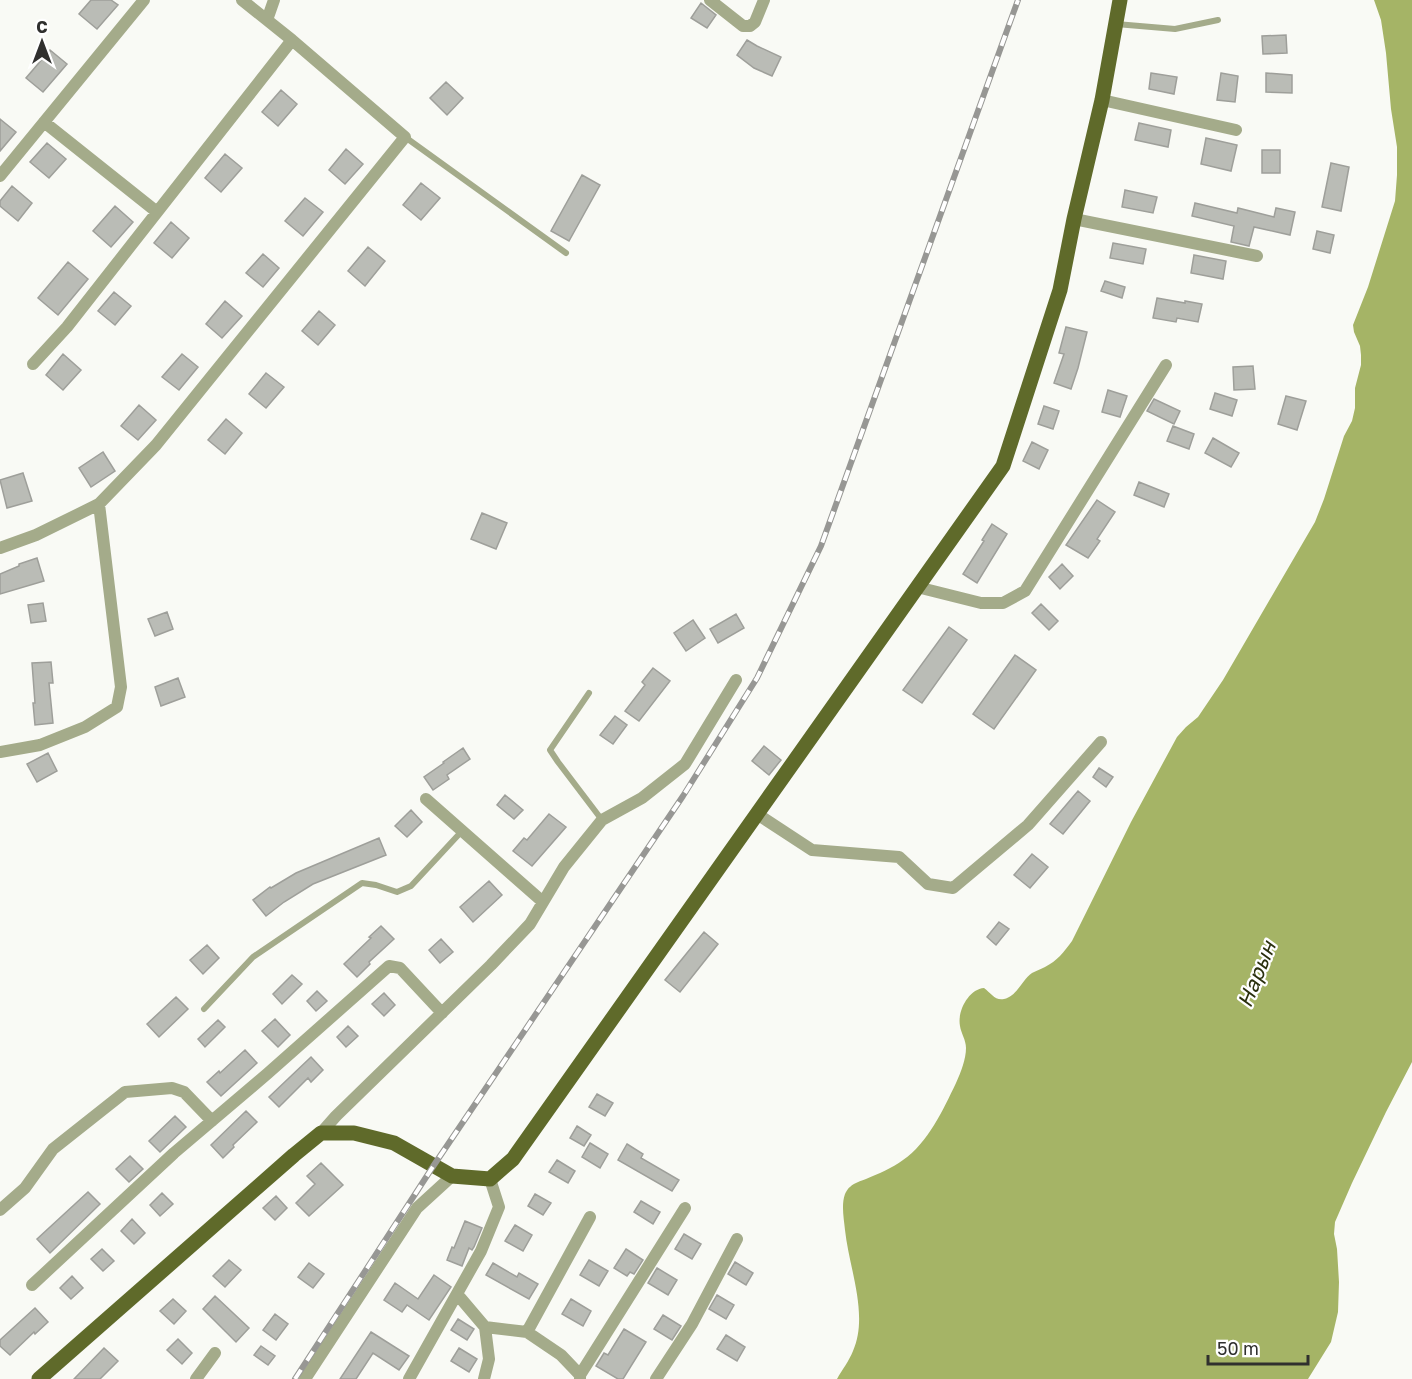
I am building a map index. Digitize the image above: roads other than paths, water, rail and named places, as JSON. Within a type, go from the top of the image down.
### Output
[{"type":"main road","points":[[39,1379],[321,1133],[354,1132],[394,1143],[452,1176],[490,1179],[513,1159],[1003,466],[1060,290],[1102,100],[1120,0]]},
{"type":"street","points":[[0,176],[144,0]]},
{"type":"street","points":[[0,548],[36,535],[99,504],[156,445],[405,137],[242,0]]},
{"type":"street","points":[[267,20],[274,0]]},
{"type":"street","points":[[710,0],[743,26],[750,26],[755,22],[764,0]]},
{"type":"street","points":[[33,364],[68,327],[292,40]]},
{"type":"street","points":[[1102,100],[1236,130]]},
{"type":"street","points":[[44,122],[157,212]]},
{"type":"street","points":[[1074,219],[1257,256]]},
{"type":"street","points":[[917,587],[981,603],[1003,603],[1026,591],[1166,365]]},
{"type":"street","points":[[0,752],[40,745],[85,727],[117,707],[121,687],[99,504]]},
{"type":"street","points":[[321,1133],[530,924],[564,867],[602,820],[642,798],[685,764],[736,681]]},
{"type":"street","points":[[757,814],[812,850],[898,857],[928,884],[953,888],[1028,825],[1101,742]]},
{"type":"street","points":[[426,799],[543,902]]},
{"type":"street","points":[[32,1285],[166,1160],[389,966],[400,968],[442,1013]]},
{"type":"street","points":[[0,1210],[25,1188],[53,1149],[125,1092],[172,1088],[184,1092],[212,1121]]},
{"type":"street","points":[[305,1379],[417,1208],[452,1176]]},
{"type":"street","points":[[409,1379],[481,1251],[499,1207],[490,1179]]},
{"type":"street","points":[[484,1327],[527,1332],[561,1355],[580,1377],[685,1208]]},
{"type":"street","points":[[527,1332],[590,1217]]},
{"type":"street","points":[[656,1379],[692,1324],[737,1239]]},
{"type":"street","points":[[457,1294],[484,1327],[489,1359],[484,1379]]},
{"type":"street","points":[[196,1379],[215,1353]]},
{"type":"lane","points":[[1116,24],[1175,29],[1218,20]]},
{"type":"lane","points":[[405,137],[566,253]]},
{"type":"lane","points":[[589,693],[550,750],[602,820]]},
{"type":"lane","points":[[204,1009],[253,957],[362,883],[397,892],[411,886],[462,831]]},
{"type":"water","name":"Нарын","points":[[1374,0],[1412,0],[1412,1062],[1335,1222],[1339,1282],[1338,1312],[1331,1342],[1308,1379],[837,1379],[853,1351],[859,1322],[859,1307],[844,1217],[843,1203],[846,1192],[853,1184],[885,1171],[903,1160],[920,1145],[934,1125],[956,1083],[964,1061],[966,1045],[961,1029],[960,1014],[969,997],[984,988],[998,999],[1009,997],[1032,973],[1057,959],[1072,941],[1131,822],[1177,737],[1198,717],[1223,680],[1315,522],[1324,499],[1355,408],[1355,388],[1361,355],[1353,325],[1368,287],[1395,201],[1397,147],[1381,20]]},
{"type":"railway","points":[[295,1379],[434,1165],[683,796],[757,678],[821,546],[1018,0]]}]
